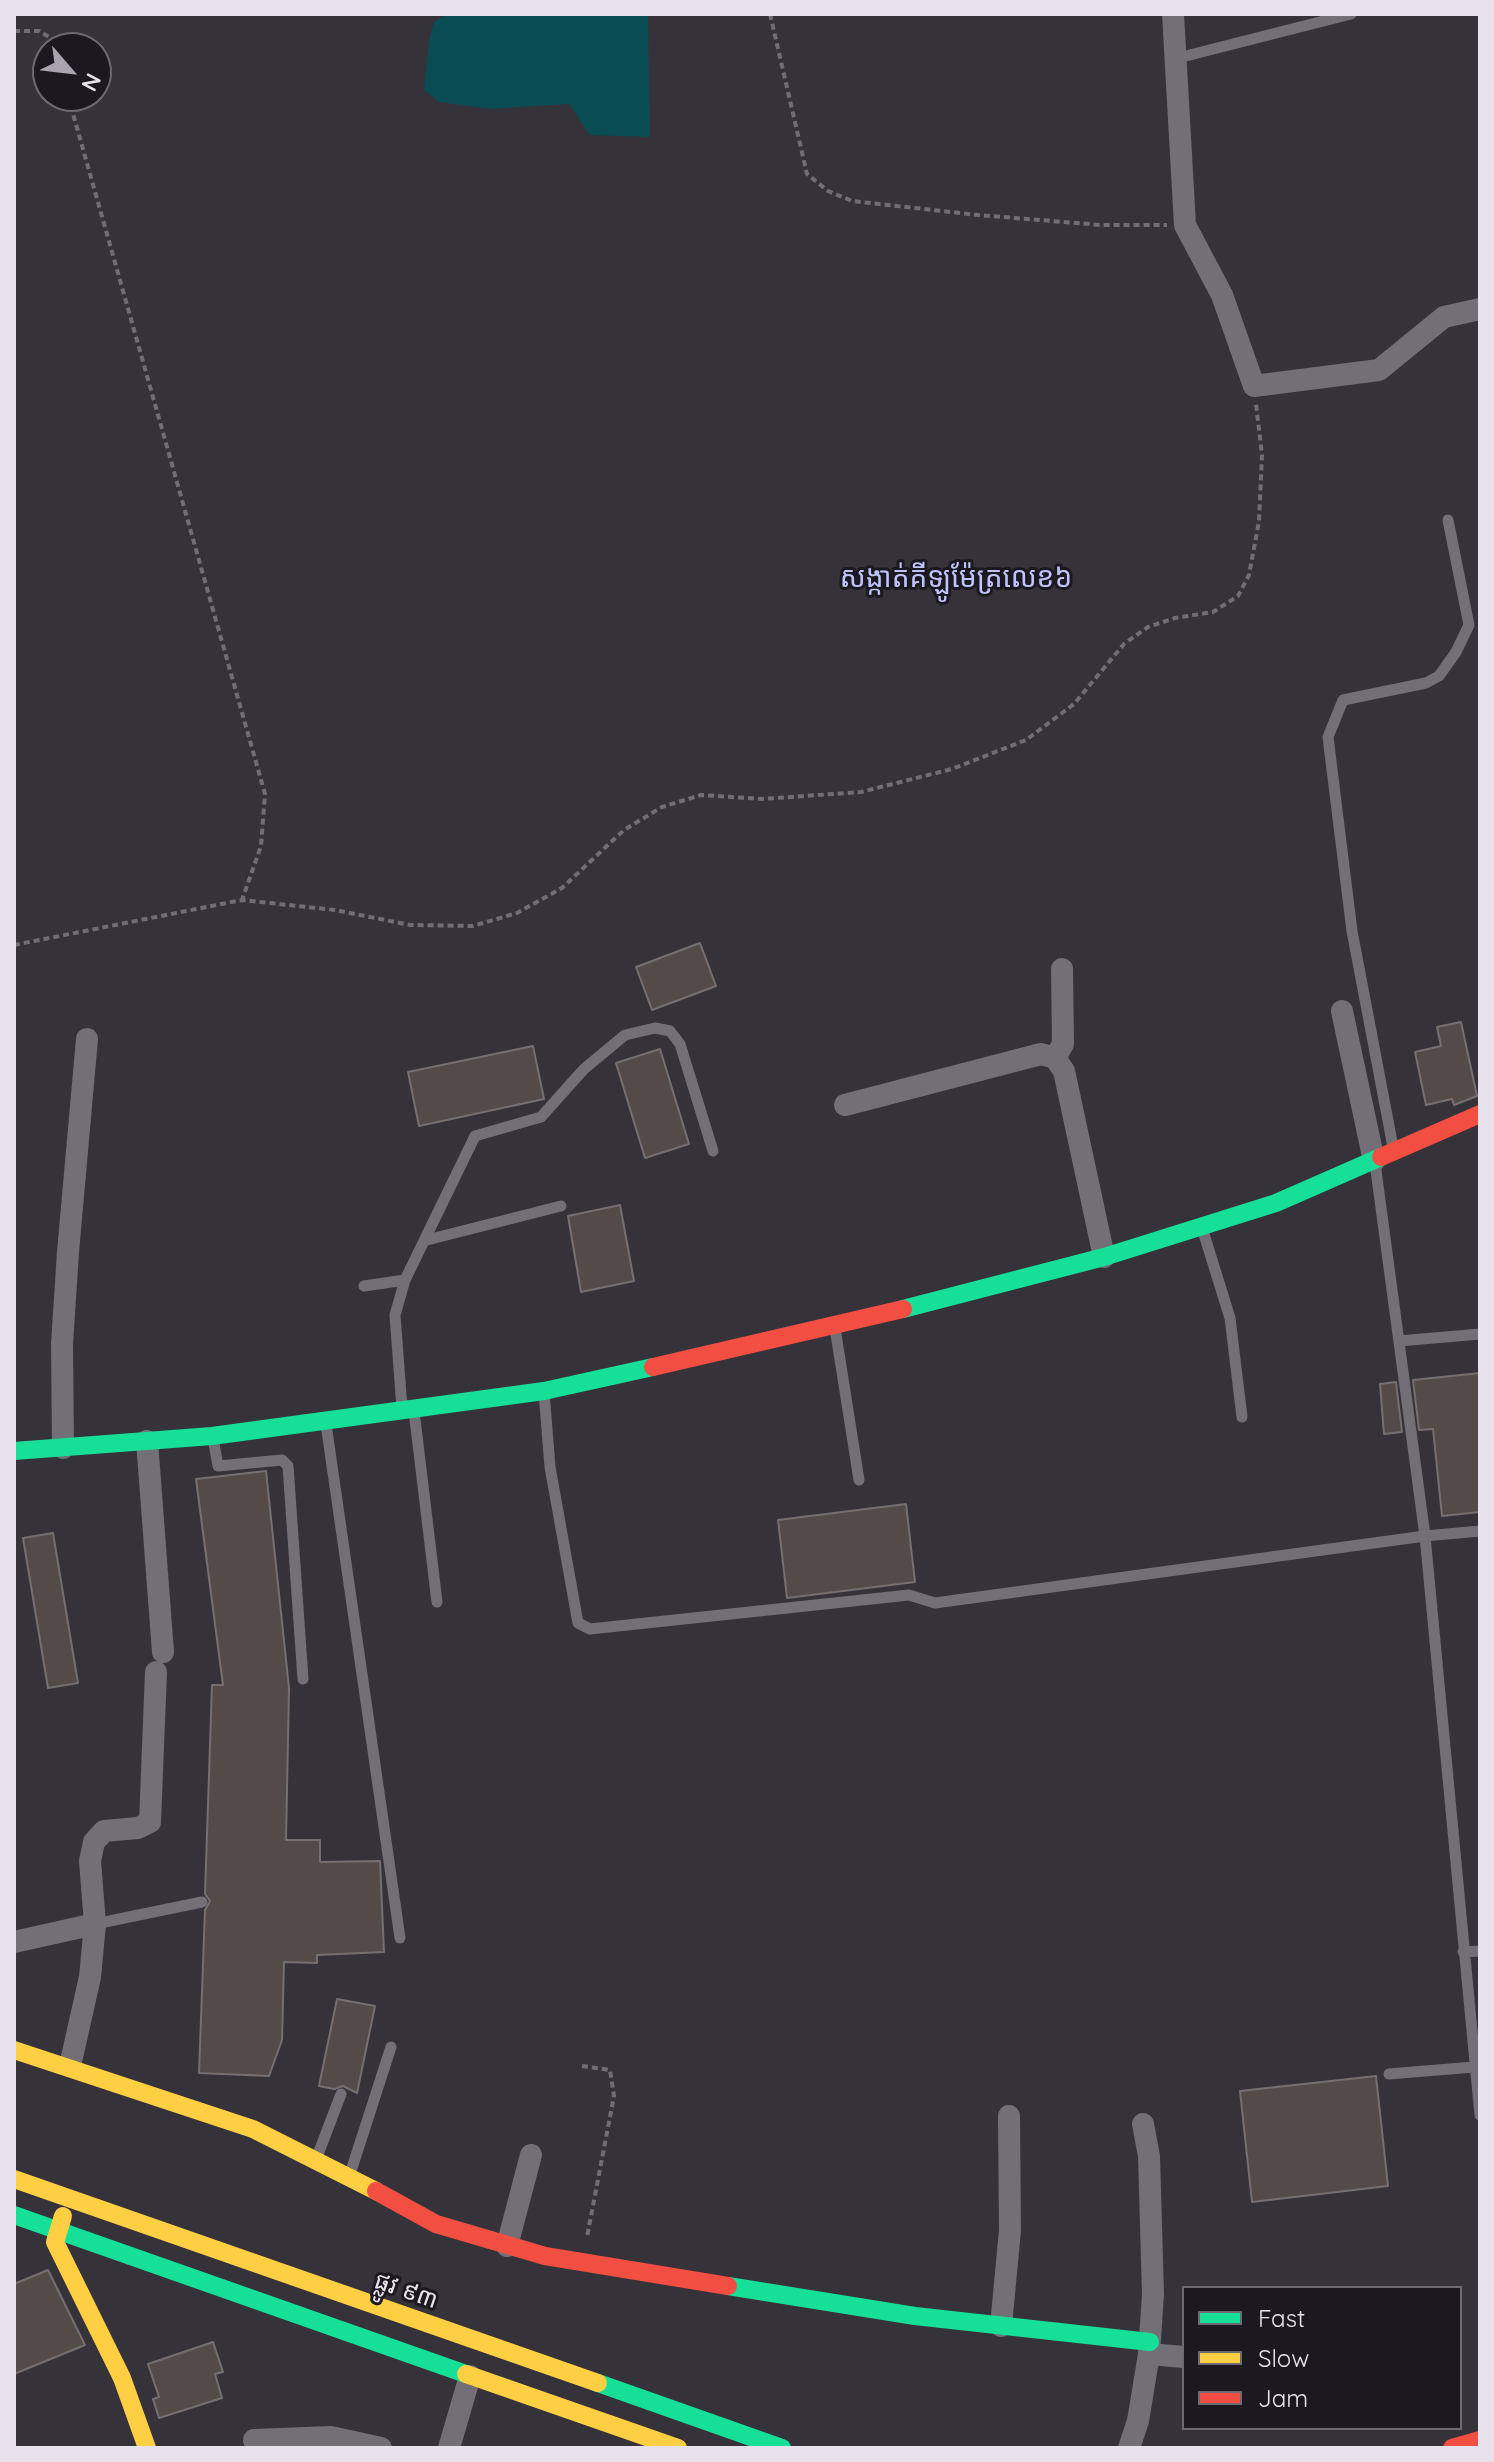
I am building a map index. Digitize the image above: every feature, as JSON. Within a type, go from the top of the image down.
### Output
[{"type":"main road","points":[[14,1451],[212,1436],[408,1407],[544,1391],[835,1327],[1104,1257],[1276,1203],[1480,1114]]},
{"type":"main road","points":[[14,2050],[253,2129],[350,2176],[436,2224],[507,2246],[582,2262],[915,2316],[1150,2348]]},
{"type":"main road","name":"ផ្លូវ ៩៣","points":[[14,2179],[782,2448]]},
{"type":"main road","points":[[68,2199],[55,2242],[122,2378],[147,2448]]},
{"type":"main road","points":[[14,2215],[678,2448]]},
{"type":"main road","points":[[1452,2448],[1480,2440]]},
{"type":"street","points":[[1173,14],[1185,225],[1222,295],[1254,386],[1379,370],[1444,317],[1480,309]]},
{"type":"street","points":[[1055,1058],[1063,1044],[1062,969]]},
{"type":"street","points":[[1342,1011],[1384,1156]]},
{"type":"street","points":[[63,1448],[62,1344],[87,1039]]},
{"type":"street","points":[[845,1105],[1041,1054],[1055,1058],[1064,1071],[1104,1257]]},
{"type":"street","points":[[70,2066],[90,1977],[95,1924],[90,1861],[94,1842],[104,1831],[138,1828],[150,1822],[160,1662],[147,1441]]},
{"type":"street","points":[[14,1942],[95,1924]]},
{"type":"street","points":[[1001,2326],[1010,2230],[1009,2116]]},
{"type":"street","points":[[1129,2448],[1138,2421],[1150,2348],[1153,2294],[1149,2156],[1143,2124]]},
{"type":"street","points":[[507,2246],[531,2155]]},
{"type":"street","points":[[1150,2348],[1182,2356]]},
{"type":"street","points":[[449,2448],[470,2376]]},
{"type":"street","points":[[254,2440],[331,2437],[381,2448]]},
{"type":"lane","points":[[1174,59],[1351,14]]},
{"type":"lane","points":[[1448,520],[1469,625],[1456,652],[1439,676],[1426,683],[1343,700],[1328,737],[1384,1156],[1399,1341],[1425,1536],[1480,2115]]},
{"type":"lane","points":[[437,1602],[395,1315],[405,1280],[475,1136],[541,1117],[584,1069],[625,1035],[655,1028],[670,1031],[680,1044],[713,1151]]},
{"type":"lane","points":[[427,1240],[561,1206]]},
{"type":"lane","points":[[1201,1226],[1230,1318],[1242,1417]]},
{"type":"lane","points":[[364,1286],[405,1280]]},
{"type":"lane","points":[[835,1327],[859,1480]]},
{"type":"lane","points":[[1399,1341],[1480,1334]]},
{"type":"lane","points":[[544,1391],[550,1467],[578,1623],[590,1629],[909,1595],[935,1603],[1480,1531]]},
{"type":"lane","points":[[325,1420],[400,1938]]},
{"type":"lane","points":[[212,1436],[218,1466],[282,1460],[288,1466],[303,1679]]},
{"type":"lane","points":[[95,1924],[202,1902]]},
{"type":"lane","points":[[1463,1952],[1480,1951]]},
{"type":"lane","points":[[350,2176],[391,2047]]},
{"type":"lane","points":[[1389,2074],[1474,2067]]},
{"type":"lane","points":[[316,2160],[341,2094]]},
{"type":"path","points":[[770,14],[807,174],[828,191],[852,201],[978,215],[1101,225],[1185,225]]},
{"type":"path","points":[[14,31],[41,32]]},
{"type":"path","points":[[73,112],[265,794],[261,846],[242,900]]},
{"type":"path","points":[[14,945],[242,900],[335,910],[410,925],[473,926],[517,913],[562,888],[624,830],[662,807],[701,795],[762,799],[861,792],[952,769],[1026,740],[1074,704],[1124,644],[1148,627],[1213,612],[1238,596],[1249,575],[1259,521],[1262,455],[1254,386]]},
{"type":"path","points":[[582,2066],[610,2070],[614,2096],[582,2262]]},
{"type":"water","points":[[447,14],[648,14],[650,137],[590,135],[569,104],[490,109],[439,102],[424,90],[434,22]]},
{"type":"building","points":[[700,943],[716,986],[652,1010],[636,967]]},
{"type":"building","points":[[1461,1022],[1477,1096],[1454,1105],[1452,1099],[1426,1105],[1415,1052],[1441,1046],[1437,1027]]},
{"type":"building","points":[[533,1046],[544,1099],[419,1126],[408,1072]]},
{"type":"building","points":[[660,1049],[689,1144],[645,1158],[616,1063]]},
{"type":"building","points":[[620,1205],[634,1281],[581,1292],[568,1216]]},
{"type":"building","points":[[1480,1373],[1480,1512],[1442,1516],[1433,1429],[1419,1430],[1413,1380]]},
{"type":"building","points":[[1396,1382],[1402,1432],[1384,1434],[1380,1384]]},
{"type":"building","points":[[266,1471],[289,1688],[286,1840],[320,1840],[320,1862],[380,1861],[384,1952],[317,1955],[317,1963],[284,1962],[282,2040],[269,2076],[199,2073],[205,1910],[210,1901],[205,1894],[212,1685],[223,1685],[196,1479]]},
{"type":"building","points":[[906,1504],[915,1582],[787,1598],[778,1520]]},
{"type":"building","points":[[53,1533],[78,1683],[48,1688],[23,1538]]},
{"type":"building","points":[[337,1999],[375,2006],[357,2093],[343,2086],[334,2089],[319,2086]]},
{"type":"building","points":[[1376,2076],[1388,2186],[1252,2202],[1240,2091]]},
{"type":"building","points":[[48,2270],[85,2345],[14,2374],[14,2284]]},
{"type":"building","points":[[213,2342],[223,2372],[215,2374],[222,2398],[159,2418],[153,2399],[159,2397],[148,2364]]},
{"type":"traffic: fast","points":[[903,1309],[1104,1257],[1276,1203],[1381,1157]]},
{"type":"traffic: fast","points":[[14,1451],[212,1436],[544,1391],[653,1367]]},
{"type":"traffic: fast","points":[[14,2215],[466,2374]]},
{"type":"traffic: fast","points":[[728,2286],[915,2316],[1150,2342]]},
{"type":"traffic: fast","points":[[598,2383],[782,2448]]},
{"type":"traffic: slow","points":[[14,2050],[253,2129],[376,2191]]},
{"type":"traffic: slow","points":[[14,2179],[598,2383]]},
{"type":"traffic: slow","points":[[63,2216],[55,2242],[122,2378],[147,2448]]},
{"type":"traffic: slow","points":[[466,2374],[678,2448]]},
{"type":"traffic: jam","points":[[1381,1157],[1480,1114]]},
{"type":"traffic: jam","points":[[653,1367],[903,1309]]},
{"type":"traffic: jam","points":[[376,2191],[436,2224],[545,2256],[728,2286]]},
{"type":"traffic: jam","points":[[1452,2448],[1480,2440]]},
{"type":"district","name":"សង្កាត់គីឡូម៉ែត្រលេខ៦","points":[[956,579]]}]
